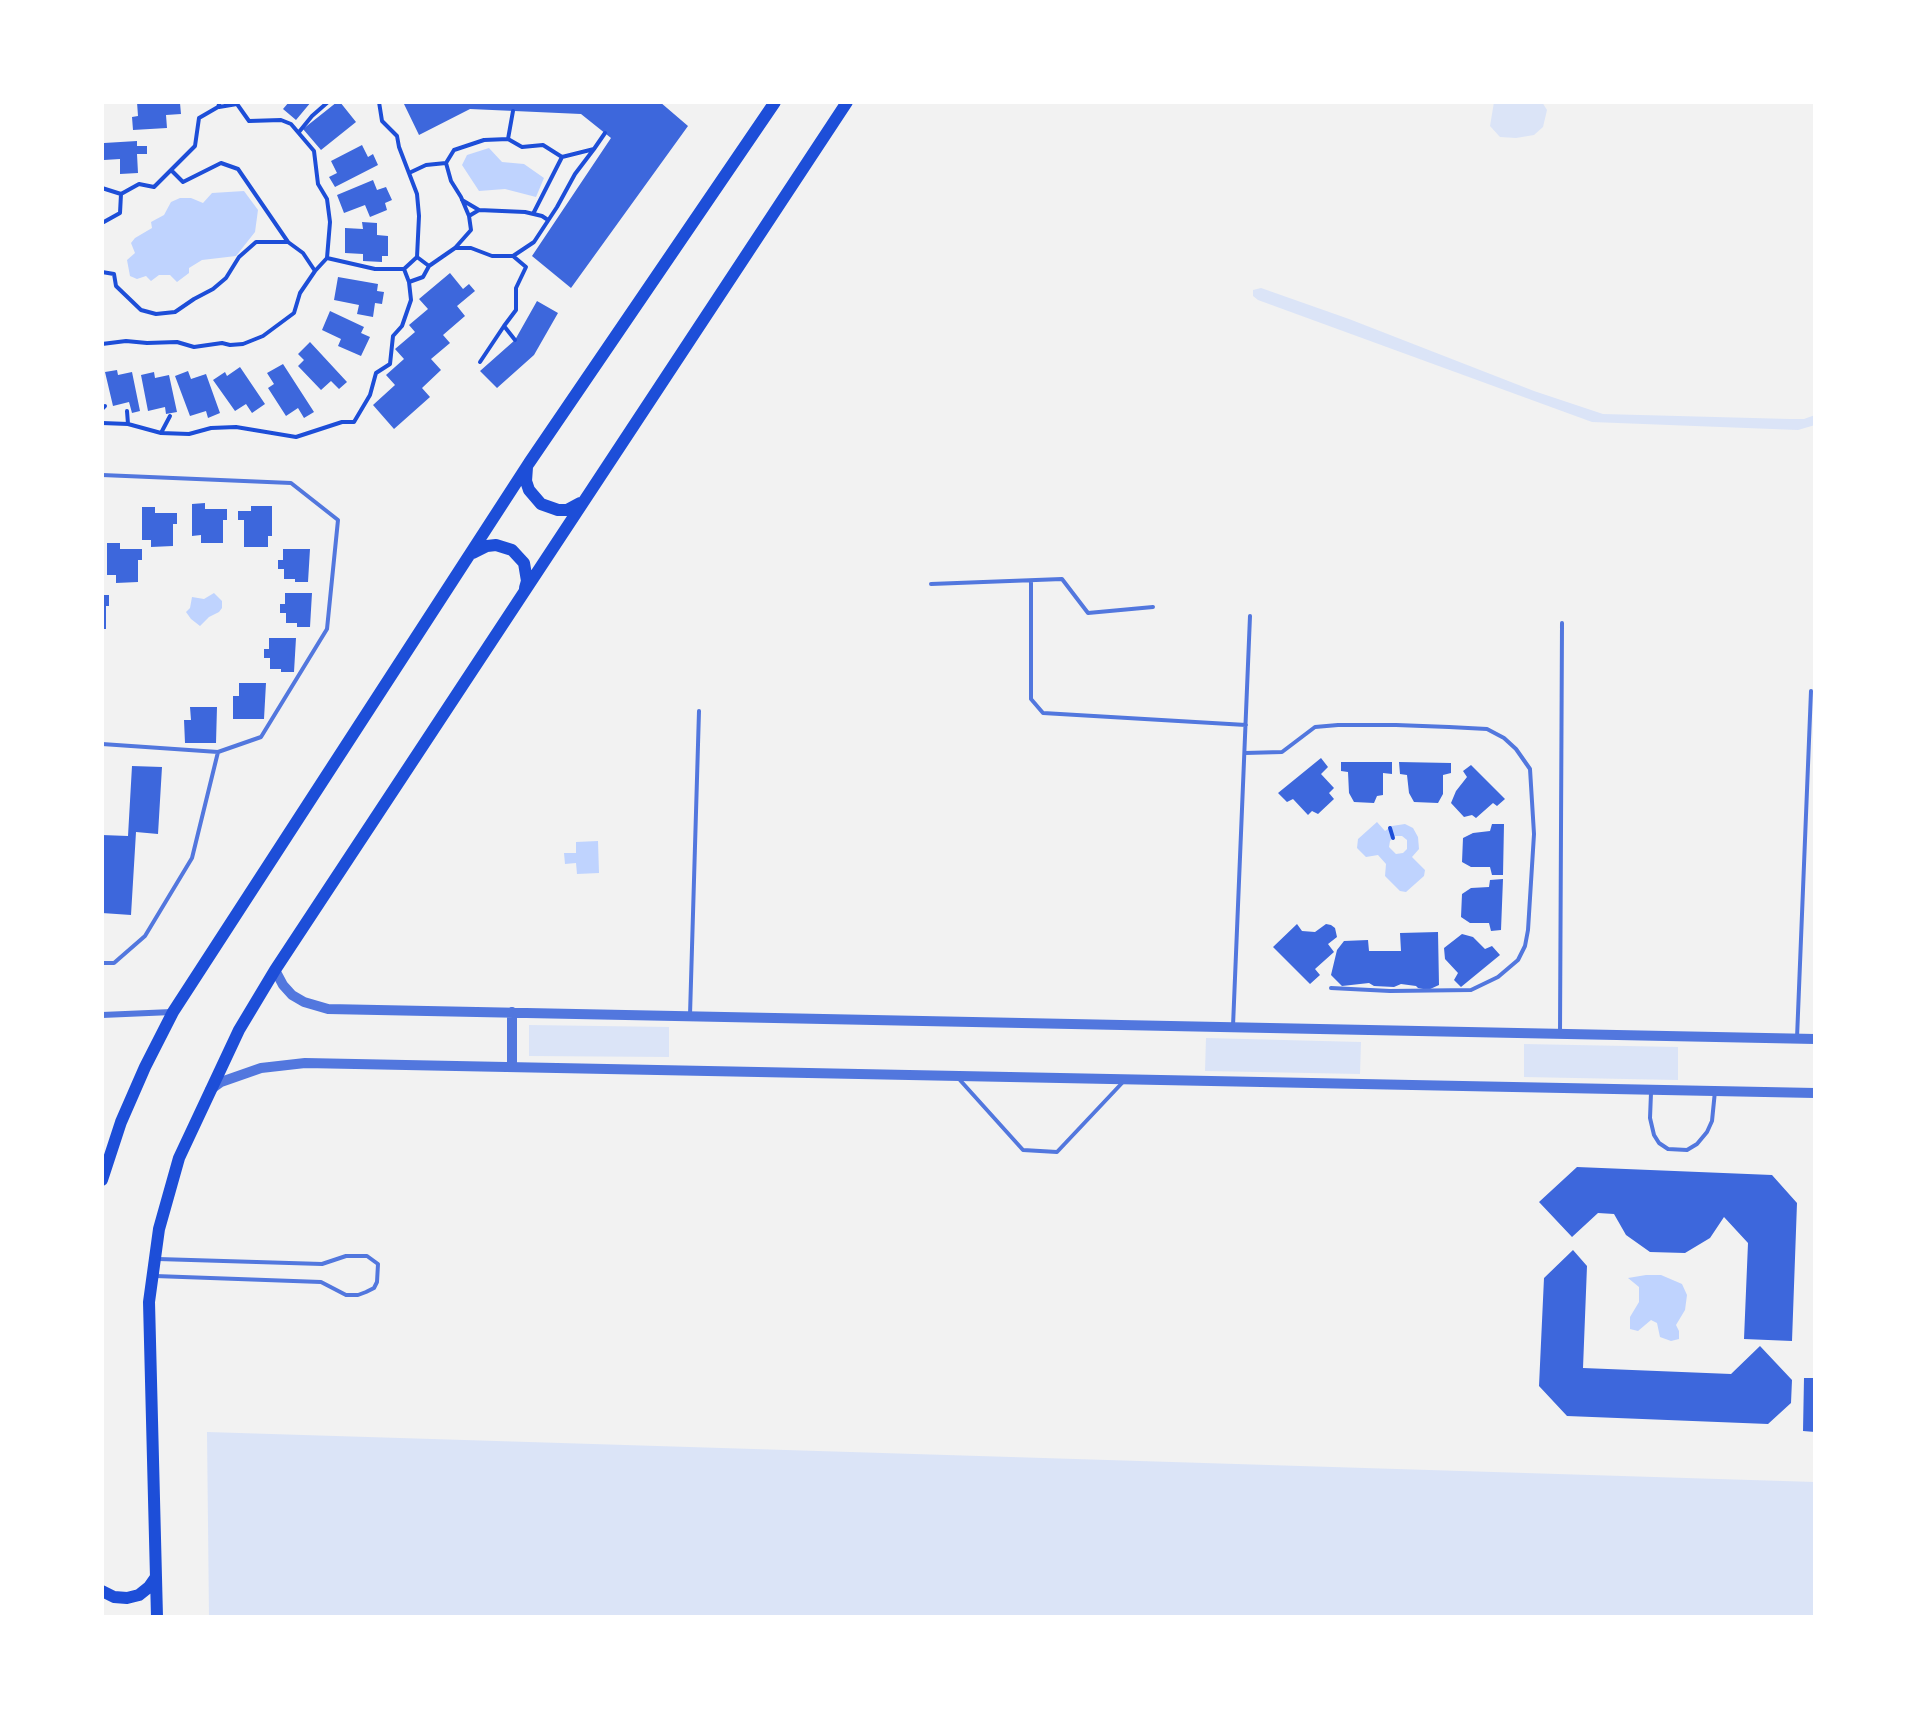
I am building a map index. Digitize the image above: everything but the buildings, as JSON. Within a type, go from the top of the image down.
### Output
[{"type":"main road","points":[[157,1617],[149,1302],[154,1259],[168,1193],[179,1158],[210,1090],[239,1030],[275,970],[848,102]]},
{"type":"main road","points":[[102,1180],[121,1122],[145,1067],[173,1012],[528,463],[772,103]]},
{"type":"main road","points":[[528,463],[526,472],[529,490],[541,504],[558,510],[567,510],[583,501]]},
{"type":"main road","points":[[471,554],[487,546],[496,545],[512,550],[524,563],[527,581],[525,589]]},
{"type":"main road","points":[[102,1591],[114,1597],[133,1597],[149,1587],[156,1577]]},
{"type":"street","points":[[275,970],[282,985],[292,995],[322,1008],[1815,1039]]},
{"type":"street","points":[[102,1015],[173,1012]]},
{"type":"street","points":[[512,1012],[512,1067]]},
{"type":"street","points":[[210,1090],[239,1074],[282,1064],[305,1063],[1815,1093]]},
{"type":"lane","points":[[102,475],[291,483],[338,520],[327,630],[261,737],[218,752],[102,744]]},
{"type":"lane","points":[[931,584],[1062,579],[1088,613],[1153,608]]},
{"type":"lane","points":[[1031,581],[1031,699],[1043,714],[1246,724]]},
{"type":"lane","points":[[1233,1027],[1250,616]]},
{"type":"lane","points":[[1560,1033],[1562,623]]},
{"type":"lane","points":[[1797,1038],[1811,691]]},
{"type":"lane","points":[[690,1016],[699,711]]},
{"type":"lane","points":[[1245,753],[1282,752],[1294,746],[1316,727],[1384,724],[1487,729],[1504,738],[1516,749],[1530,769],[1533,793],[1533,845],[1528,930],[1525,946],[1518,960],[1498,977],[1471,990],[1390,991],[1331,988]]},
{"type":"lane","points":[[102,963],[114,963],[145,936],[192,858],[218,752]]},
{"type":"lane","points":[[956,1076],[1023,1150],[1057,1152],[1125,1079]]},
{"type":"lane","points":[[1651,1089],[1650,1118],[1654,1135],[1659,1143],[1668,1149],[1687,1149],[1697,1144],[1712,1120],[1715,1090]]},
{"type":"lane","points":[[152,1276],[321,1282],[346,1295],[366,1292],[374,1288],[377,1282],[378,1264],[367,1256],[346,1256],[322,1264],[154,1259]]},
{"type":"path","points":[[299,132],[328,102]]},
{"type":"path","points":[[327,258],[375,269],[404,269],[417,257],[419,216],[417,194],[397,136],[382,121],[379,102]]},
{"type":"path","points":[[102,188],[121,194],[139,184],[154,187],[195,146],[199,118],[219,105],[237,104],[249,121],[281,120],[291,124],[314,151],[318,184],[327,199],[330,222],[327,258],[300,293],[294,313],[263,336],[243,344],[222,343],[194,347],[177,342],[126,341],[102,344]]},
{"type":"path","points":[[508,139],[513,111]]},
{"type":"path","points":[[455,248],[471,248],[492,256],[513,256],[534,242],[575,174],[605,133]]},
{"type":"path","points":[[409,282],[423,277],[429,266],[455,248],[471,230],[469,216],[451,181],[446,163],[454,150],[483,140],[508,139],[522,147],[543,145],[562,157],[594,149]]},
{"type":"path","points":[[533,214],[562,157]]},
{"type":"path","points":[[171,170],[183,183],[221,163],[238,169],[288,242],[303,253],[315,271]]},
{"type":"path","points":[[409,173],[426,165],[446,163]]},
{"type":"path","points":[[102,223],[120,213],[121,194]]},
{"type":"path","points":[[462,200],[479,210],[533,214],[548,220]]},
{"type":"path","points":[[469,216],[479,210]]},
{"type":"path","points":[[102,272],[114,274],[116,286],[141,310],[156,314],[175,312],[194,298],[220,284],[239,257],[256,242],[288,242]]},
{"type":"path","points":[[480,362],[516,310],[516,288],[526,267],[513,256]]},
{"type":"path","points":[[417,257],[429,266]]},
{"type":"path","points":[[102,423],[128,424],[161,433],[189,434],[211,428],[236,427],[296,437],[342,422],[354,422],[370,394],[376,373],[390,364],[393,336],[402,326],[411,300],[409,282],[404,269]]},
{"type":"path","points":[[504,326],[515,340]]},
{"type":"path","points":[[127,411],[128,424]]},
{"type":"path","points":[[161,433],[170,416]]},
{"type":"path","points":[[1390,828],[1393,838]]},
{"type":"shaded area","points":[[1494,102],[1542,102],[1547,110],[1543,127],[1534,135],[1516,138],[1500,137],[1490,126]]},
{"type":"shaded area","points":[[1261,288],[1349,319],[1534,391],[1603,414],[1790,419],[1804,419],[1815,415],[1815,425],[1798,430],[1592,422],[1258,300],[1253,296],[1253,290]]},
{"type":"shaded area","points":[[529,1025],[669,1027],[669,1057],[529,1056]]},
{"type":"shaded area","points":[[1206,1038],[1361,1042],[1360,1074],[1205,1071]]},
{"type":"shaded area","points":[[1524,1044],[1678,1047],[1678,1080],[1524,1077]]},
{"type":"shaded area","points":[[207,1432],[1815,1482],[1815,1617],[209,1617]]},
{"type":"water","points":[[489,148],[502,162],[524,164],[544,178],[536,197],[505,189],[479,191],[462,165],[467,155]]},
{"type":"water","points":[[244,191],[258,210],[255,232],[236,256],[202,260],[189,268],[189,273],[177,282],[170,275],[159,275],[151,281],[146,276],[137,279],[130,276],[127,260],[135,253],[131,243],[152,228],[151,222],[164,215],[171,202],[180,198],[191,198],[203,203],[212,193]]},
{"type":"water","points":[[214,593],[222,601],[222,608],[200,626],[186,612],[190,608],[192,597],[204,599]]},
{"type":"water","points":[[1377,822],[1385,831],[1392,826],[1405,824],[1413,828],[1418,837],[1419,849],[1412,857],[1425,870],[1424,876],[1406,892],[1400,891],[1385,876],[1386,864],[1378,855],[1366,857],[1357,848],[1358,839]],"holes":[[[1395,836],[1402,836],[1407,840],[1407,849],[1403,853],[1396,854],[1389,847],[1390,841]]]},
{"type":"water","points":[[598,841],[599,873],[577,874],[576,863],[565,864],[564,853],[576,853],[576,842]]},
{"type":"water","points":[[1661,1275],[1682,1284],[1687,1295],[1685,1310],[1676,1325],[1679,1339],[1671,1341],[1660,1337],[1657,1323],[1651,1320],[1638,1331],[1630,1329],[1630,1317],[1639,1302],[1639,1287],[1628,1278]]}]
